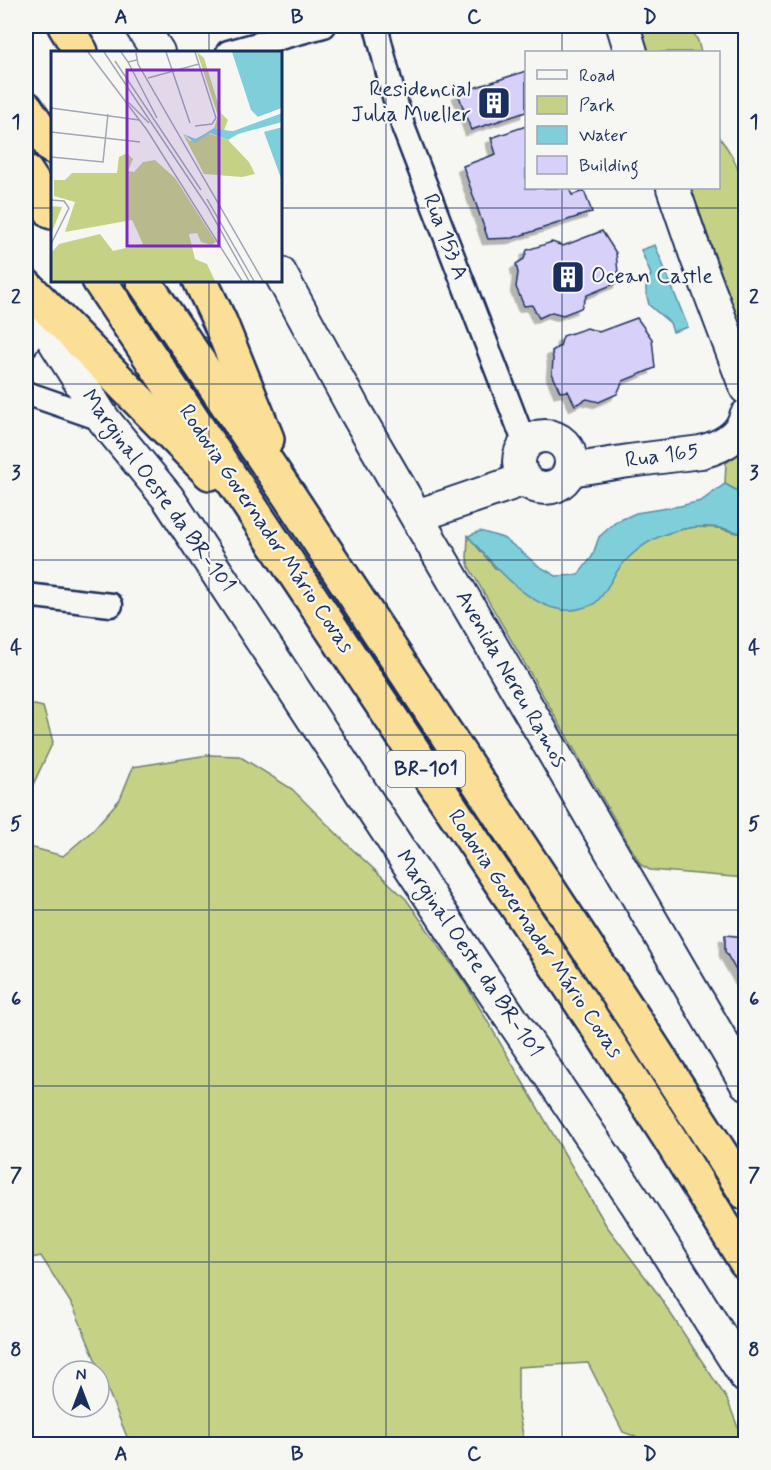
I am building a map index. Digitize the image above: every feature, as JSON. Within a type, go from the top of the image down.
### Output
[{"type":"highway","points":[[65,26],[80,51]]},
{"type":"highway","points":[[26,108],[51,146]]},
{"type":"highway","points":[[26,172],[51,210]]},
{"type":"highway","name":"Rodovia Governador Mário Covas","points":[[100,282],[610,1047],[746,1262]]},
{"type":"highway","name":"Rodovia Governador Mário Covas","points":[[144,282],[290,497],[618,994],[746,1193]]},
{"type":"highway","points":[[201,282],[220,322],[290,497]]},
{"type":"highway","points":[[26,286],[266,529]]},
{"type":"main road","points":[[141,26],[157,51]]},
{"type":"main road","points":[[162,26],[174,51]]},
{"type":"main road","points":[[623,26],[631,51]]},
{"type":"main road","points":[[673,189],[746,388]]},
{"type":"main road","name":"Avenida Nereu Ramos","points":[[282,277],[355,411],[746,1083]]},
{"type":"main road","name":"Marginal Oeste da BR-101","points":[[26,296],[34,334],[168,498],[636,1203],[746,1377]]},
{"type":"main road","name":"Rua 165","points":[[570,470],[713,449],[726,443],[745,419]]},
{"type":"main road","points":[[542,435],[552,436],[568,449],[571,459],[570,470],[555,486],[545,488],[534,486],[525,479],[519,469],[520,452],[532,439],[542,435]]},
{"type":"main road","points":[[417,516],[525,479]]},
{"type":"street","points":[[232,51],[324,26]]},
{"type":"street","name":"Rua 153 A","points":[[376,26],[404,129],[525,444]]},
{"type":"street","points":[[26,393],[104,420]]},
{"type":"street","points":[[26,595],[111,605]]},
{"type":"green space","points":[[640,26],[690,26],[701,51],[649,51]]},
{"type":"green space","points":[[720,138],[732,156],[742,185],[740,218],[745,222],[745,339],[691,189],[720,189]]},
{"type":"green space","points":[[745,445],[745,495],[725,484],[726,463],[735,457]]},
{"type":"green space","points":[[696,527],[718,528],[745,535],[745,878],[650,870],[641,865],[469,567],[467,558],[468,536],[495,568],[594,604],[618,569],[643,545],[673,531]]},
{"type":"green space","points":[[26,703],[43,707],[53,742],[26,795]]},
{"type":"green space","points":[[208,755],[239,756],[292,789],[406,899],[467,986],[606,1225],[655,1290],[727,1399],[742,1438],[733,1444],[654,1444],[623,1432],[588,1363],[518,1367],[518,1410],[525,1444],[130,1444],[111,1398],[111,1359],[95,1359],[74,1308],[41,1256],[26,1259],[26,846],[63,856],[91,832],[120,799],[133,767]]},
{"type":"water","points":[[655,245],[688,327],[673,332],[670,323],[649,305],[646,292],[646,283],[651,275],[641,250]]},
{"type":"water","points":[[725,484],[745,495],[745,535],[711,527],[694,527],[662,536],[647,543],[633,554],[618,570],[598,600],[593,605],[582,608],[565,610],[549,607],[533,599],[503,575],[468,536],[480,531],[503,538],[537,565],[556,576],[578,575],[592,557],[599,537],[616,522],[636,513],[701,501]]},
{"type":"building","name":"Residencial Julia Mueller","points":[[525,71],[525,112],[471,130],[458,93]]},
{"type":"building","points":[[525,126],[525,189],[569,189],[572,195],[584,191],[592,212],[513,238],[488,239],[463,166],[496,154],[491,138]]},
{"type":"building","name":"Ocean Castle","points":[[602,231],[616,253],[619,282],[587,295],[581,308],[563,315],[552,312],[539,318],[532,305],[524,306],[516,287],[518,273],[516,264],[524,259],[527,250],[552,242],[563,246]]},
{"type":"building","points":[[637,318],[652,339],[655,368],[623,381],[617,394],[599,402],[587,399],[575,405],[568,391],[560,392],[552,373],[552,351],[560,346],[563,336],[587,328],[599,332]]},
{"type":"building","points":[[725,935],[746,937],[746,988],[725,951]]},
{"type":"place","name":"Residencial Julia Mueller","points":[[494,103]]},
{"type":"place","name":"Ocean Castle","points":[[568,277]]}]
